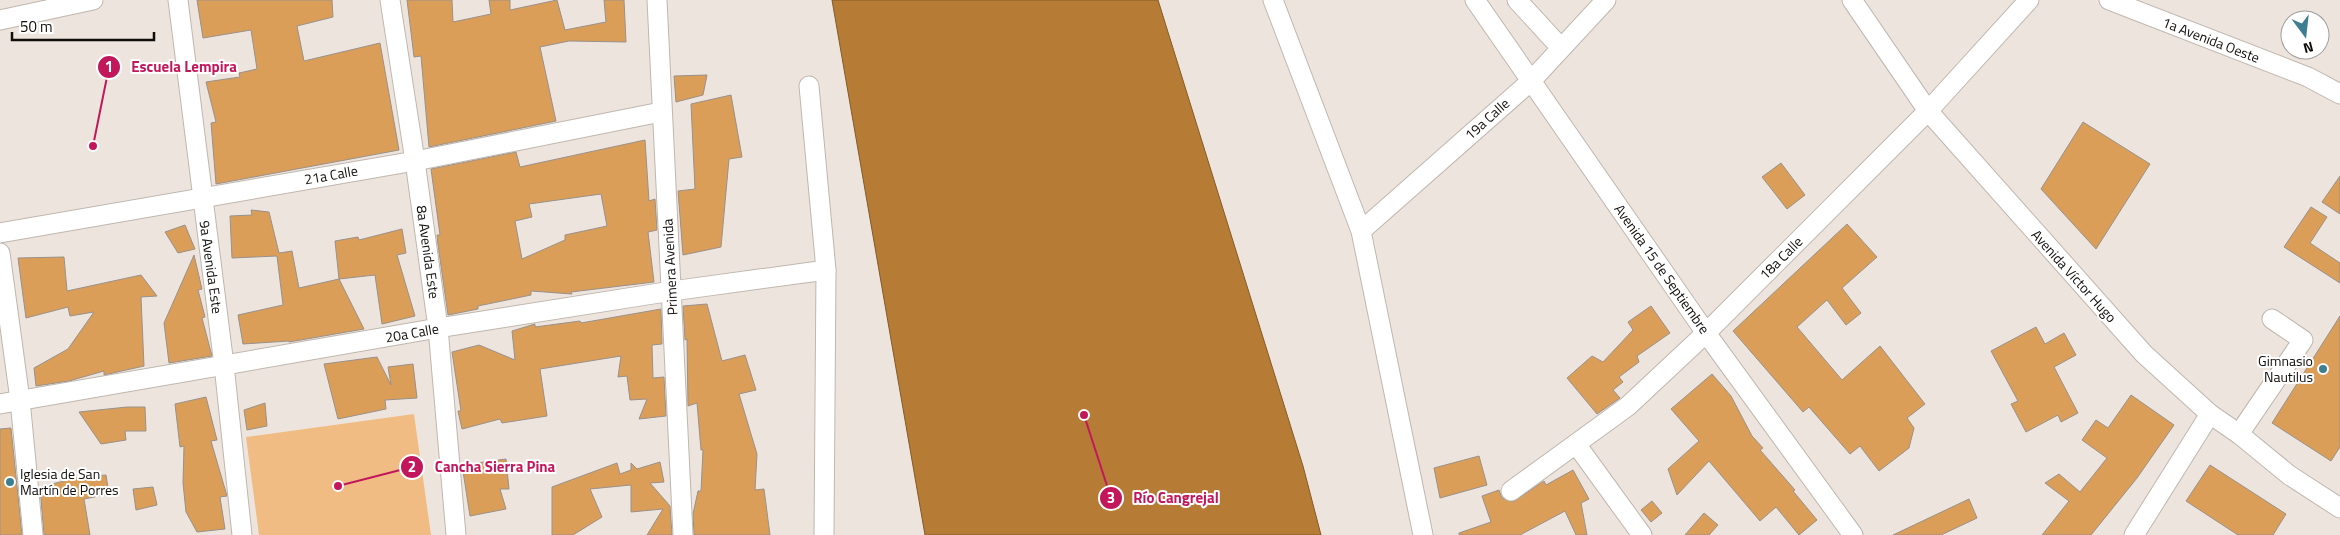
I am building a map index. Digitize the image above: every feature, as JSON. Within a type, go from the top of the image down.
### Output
[{"type":"street","points":[[0,20],[93,0]]},
{"type":"street","name":"9a Avenida Este","points":[[178,0],[224,365],[242,535]]},
{"type":"street","name":"8a Avenida Este","points":[[390,0],[416,161],[438,328],[456,535]]},
{"type":"street","name":"Primera Avenida","points":[[657,0],[682,535]]},
{"type":"street","points":[[1273,0],[1361,231],[1423,535]]},
{"type":"street","name":"Avenida 15 de Septiembre","points":[[1475,0],[1706,333],[1853,535]]},
{"type":"street","points":[[1517,0],[1561,48]]},
{"type":"street","name":"19a Calle","points":[[1361,231],[1530,80],[1606,0]]},
{"type":"street","name":"Avenida Víctor Hugo","points":[[1852,0],[1928,110],[2144,354],[2210,414],[2239,434],[2289,475],[2340,508]]},
{"type":"street","name":"18a Calle","points":[[1511,491],[1628,406],[1706,333],[1928,110],[2029,0]]},
{"type":"street","name":"1a Avenida Oeste","points":[[2109,0],[2308,77],[2340,94]]},
{"type":"street","points":[[809,86],[826,270],[824,535]]},
{"type":"street","name":"21a Calle","points":[[0,233],[416,161],[661,112]]},
{"type":"street","points":[[0,252],[20,400],[33,535]]},
{"type":"street","name":"20a Calle","points":[[0,404],[438,328],[672,291],[826,270]]},
{"type":"street","points":[[2239,434],[2303,340],[2272,319]]},
{"type":"street","points":[[2134,535],[2210,414]]},
{"type":"street","points":[[1576,444],[1642,535]]},
{"type":"shaded area","points":[[832,0],[1158,0],[1303,466],[1321,535],[925,535]]},
{"type":"shaded area","points":[[414,414],[431,535],[259,535],[246,437]]},
{"type":"building","points":[[197,0],[332,0],[333,17],[297,26],[304,61],[380,43],[399,150],[216,184],[211,123],[216,122],[206,82],[240,77],[239,73],[257,69],[251,30],[203,38]]},
{"type":"building","points":[[407,0],[452,0],[453,22],[491,14],[489,0],[510,0],[510,10],[557,0],[565,30],[606,22],[604,0],[624,0],[626,42],[569,41],[540,47],[556,121],[429,147],[421,56],[414,57]]},
{"type":"building","points":[[707,75],[703,95],[676,102],[674,76]]},
{"type":"building","points":[[731,95],[742,157],[729,159],[721,247],[683,255],[678,191],[695,189],[691,104]]},
{"type":"building","points":[[2083,122],[2150,164],[2096,249],[2041,189]]},
{"type":"building","points":[[645,140],[649,201],[655,199],[657,230],[648,232],[654,282],[571,292],[572,294],[531,291],[531,295],[478,306],[478,309],[448,315],[438,245],[437,235],[440,235],[431,169],[516,152],[520,167]],"holes":[[[601,194],[607,226],[565,235],[565,240],[522,259],[515,221],[532,217],[529,204]]]},
{"type":"building","points":[[1781,163],[1805,195],[1787,209],[1762,177]]},
{"type":"building","points":[[2340,176],[2340,214],[2322,202]]},
{"type":"building","points":[[2311,207],[2327,217],[2310,243],[2340,263],[2340,283],[2284,247]]},
{"type":"building","points":[[251,210],[269,212],[279,253],[292,251],[299,288],[339,279],[364,329],[289,342],[243,344],[238,315],[283,305],[277,256],[232,258],[230,216],[252,215]]},
{"type":"building","points":[[1847,224],[1877,257],[1842,288],[1861,313],[1846,325],[1827,300],[1797,327],[1842,380],[1880,346],[1925,404],[1907,418],[1914,428],[1909,448],[1879,471],[1860,446],[1850,454],[1809,407],[1803,412],[1733,331]]},
{"type":"building","points":[[185,225],[195,249],[178,253],[165,232]]},
{"type":"building","points":[[402,229],[406,253],[397,255],[415,316],[382,324],[375,275],[339,279],[335,241],[358,237],[359,240]]},
{"type":"building","points":[[194,255],[202,289],[198,290],[205,317],[202,318],[212,356],[169,363],[164,323]]},
{"type":"building","points":[[64,257],[67,291],[141,275],[157,296],[141,297],[144,366],[104,375],[104,371],[69,381],[36,386],[34,368],[68,349],[94,312],[70,316],[68,307],[26,318],[18,258]]},
{"type":"building","points":[[707,304],[722,361],[745,355],[756,390],[739,394],[757,454],[755,490],[764,489],[770,535],[694,535],[693,514],[698,491],[701,491],[703,450],[701,450],[697,403],[688,406],[687,339],[685,340],[683,306]]},
{"type":"building","points":[[1651,306],[1670,333],[1637,356],[1639,362],[1619,377],[1623,382],[1613,390],[1620,398],[1597,414],[1567,378],[1592,356],[1603,362],[1633,330],[1628,322]]},
{"type":"building","points":[[661,309],[662,344],[652,345],[653,378],[664,377],[666,416],[639,419],[647,399],[630,400],[627,376],[618,377],[621,356],[540,369],[547,416],[502,423],[500,419],[462,429],[458,411],[461,411],[452,352],[479,345],[515,360],[512,331],[535,324],[535,327],[580,321],[581,323]]},
{"type":"building","name":"Gimnasio Nautilus","points":[[2340,316],[2340,447],[2331,461],[2272,423]]},
{"type":"building","points":[[2036,327],[2045,344],[2064,333],[2076,355],[2054,367],[2078,413],[2061,422],[2058,415],[2026,432],[2011,404],[2018,401],[1991,351]]},
{"type":"building","points":[[377,357],[391,385],[388,367],[413,364],[417,398],[385,400],[386,409],[338,419],[324,364]]},
{"type":"building","points":[[1712,374],[1731,396],[1752,436],[1763,448],[1760,450],[1795,490],[1793,491],[1817,520],[1799,535],[1776,507],[1760,521],[1709,461],[1677,495],[1668,469],[1699,441],[1671,409]]},
{"type":"building","points":[[2131,395],[2174,425],[2137,478],[2091,535],[2042,535],[2069,501],[2045,483],[2059,474],[2080,492],[2107,458],[2082,440],[2096,420],[2108,428]]},
{"type":"building","points":[[206,397],[217,440],[211,441],[227,496],[220,497],[225,529],[197,532],[186,512],[183,483],[184,446],[180,447],[175,404]]},
{"type":"building","points":[[265,403],[267,426],[247,430],[244,410]]},
{"type":"building","points":[[145,407],[146,431],[125,431],[126,440],[101,444],[79,412]]},
{"type":"building","name":"Iglesia de San Martín de Porres","points":[[11,428],[22,535],[0,535],[0,429]]},
{"type":"building","points":[[1479,456],[1487,485],[1440,498],[1434,468]]},
{"type":"building","points":[[506,459],[509,489],[500,489],[506,509],[470,516],[462,465]]},
{"type":"building","points":[[660,462],[664,482],[650,483],[670,506],[672,535],[647,535],[663,509],[631,512],[631,485],[590,489],[602,517],[573,535],[552,535],[552,487],[617,463],[620,474],[631,470],[631,463],[637,469]]},
{"type":"building","points":[[2210,465],[2286,514],[2273,535],[2238,535],[2186,501]]},
{"type":"building","points":[[1573,470],[1589,499],[1581,503],[1587,535],[1576,535],[1565,511],[1520,535],[1459,535],[1459,533],[1491,522],[1482,496],[1499,490],[1502,498],[1513,502],[1544,481],[1546,485]]},
{"type":"building","points":[[106,475],[109,494],[84,499],[90,535],[44,535],[40,487],[80,477]]},
{"type":"building","points":[[153,487],[157,505],[136,510],[133,489]]},
{"type":"building","points":[[1969,499],[1977,518],[1941,535],[1893,535]]},
{"type":"building","points":[[1652,501],[1662,513],[1651,522],[1641,510]]},
{"type":"building","points":[[1704,513],[1718,525],[1709,535],[1685,535]]},
{"type":"place","name":"Escuela Lempira","points":[[93,146]]},
{"type":"place","name":"Gimnasio Nautilus","points":[[2323,369]]},
{"type":"place","name":"Río Cangrejal","points":[[1084,415]]},
{"type":"place","name":"Iglesia de San Martín de Porres","points":[[10,482]]},
{"type":"place","name":"Cancha Sierra Pina","points":[[338,486]]}]
